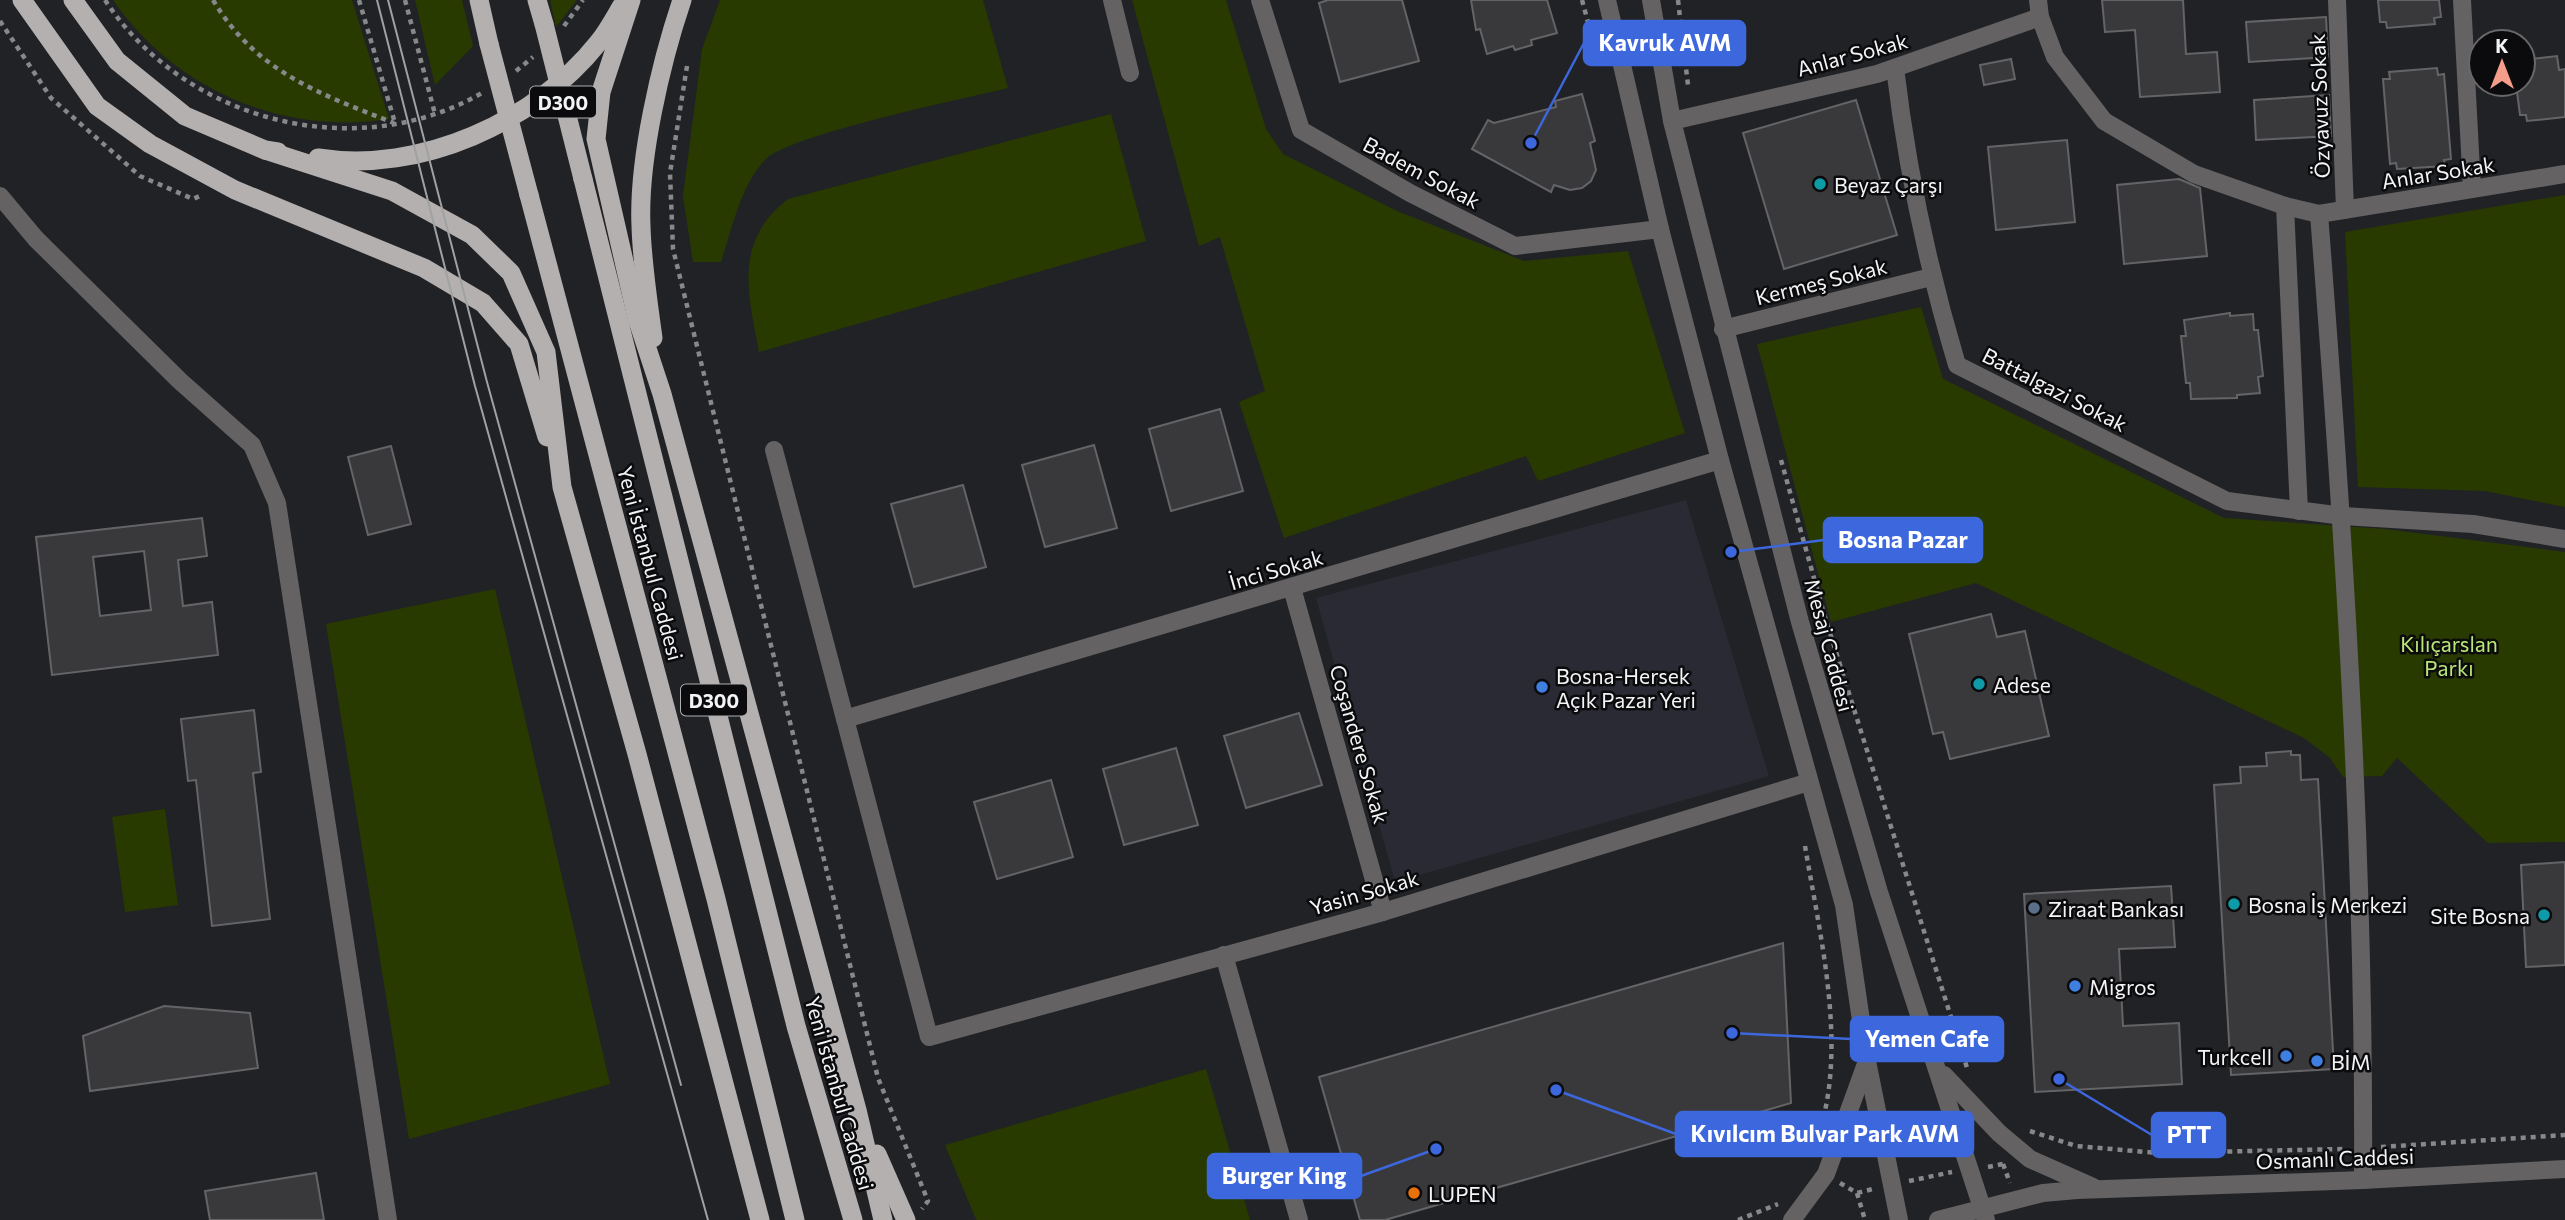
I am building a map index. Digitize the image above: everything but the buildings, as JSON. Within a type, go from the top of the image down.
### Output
[{"type":"highway","points":[[22,0],[97,106],[150,144],[235,191],[424,268],[482,303],[519,344],[637,754],[760,1220]]},
{"type":"highway","points":[[73,0],[117,61],[185,116],[265,150],[392,191],[472,235],[511,273],[546,352],[562,487]]},
{"type":"highway","name":"Yeni İstanbul Caddesi","points":[[479,0],[716,899],[795,1220]]},
{"type":"highway","name":"Yeni İstanbul Caddesi","points":[[537,0],[550,29],[583,179],[796,1026],[853,1220]]},
{"type":"highway","points":[[265,150],[350,160],[412,155],[482,133],[545,94],[598,43],[626,0]]},
{"type":"highway","points":[[631,0],[601,92],[596,139],[634,307],[662,394],[857,1110],[883,1220]]},
{"type":"highway","points":[[662,394],[648,302],[641,213],[643,179],[659,81],[682,0]]},
{"type":"highway","points":[[857,1110],[906,1220]]},
{"type":"street","points":[[1112,0],[1130,73]]},
{"type":"street","name":"Badem Sokak","points":[[1260,0],[1301,130],[1410,194],[1516,246],[1660,229]]},
{"type":"street","points":[[1607,0],[1660,229],[1720,460],[1844,905],[1867,1061],[1899,1220]]},
{"type":"street","name":"Mesaj Caddesi","points":[[1651,0],[1672,121],[1723,328],[1824,709],[1879,892],[1939,1070],[1968,1171],[1985,1215]]},
{"type":"street","name":"Özyavuz Sokak","points":[[2337,0],[2345,210]]},
{"type":"street","points":[[2462,0],[2472,189]]},
{"type":"street","points":[[2039,8],[2055,57],[2104,121],[2194,174],[2285,206],[2319,214],[2343,516],[2357,823],[2362,1181]]},
{"type":"street","name":"Anlar Sokak","points":[[1672,121],[1895,68],[2039,8]]},
{"type":"street","name":"Battalgazi Sokak","points":[[1895,68],[1901,118],[1931,277],[1957,365],[2227,501],[2343,516],[2473,524],[2565,539]]},
{"type":"street","name":"Anlar Sokak","points":[[2319,214],[2565,174]]},
{"type":"street","points":[[0,196],[36,239],[252,445],[277,503],[388,1220]]},
{"type":"street","points":[[2285,206],[2299,511]]},
{"type":"street","name":"Kermeş Sokak","points":[[1723,328],[1931,277]]},
{"type":"street","points":[[774,450],[845,719]]},
{"type":"street","name":"İnci Sokak","points":[[845,719],[1720,460]]},
{"type":"street","name":"Coşandere Sokak","points":[[1292,588],[1383,912]]},
{"type":"street","name":"Yasin Sokak","points":[[845,719],[929,1037],[1383,912],[1809,782]]},
{"type":"street","points":[[1224,956],[1299,1220]]},
{"type":"street","points":[[1792,1220],[1826,1174],[1867,1061]]},
{"type":"street","points":[[1939,1070],[1999,1133],[2030,1159],[2096,1189]]},
{"type":"street","name":"Osmanlı Caddesi","points":[[1938,1220],[1985,1215],[2043,1193],[2362,1181],[2565,1169]]},
{"type":"path","points":[[105,0],[131,33],[165,66],[205,92],[233,106],[276,120],[322,127],[395,124],[435,114],[486,90]]},
{"type":"path","points":[[213,0],[233,30],[270,65],[314,91],[395,124]]},
{"type":"path","points":[[405,0],[435,114]]},
{"type":"path","points":[[550,29],[583,0]]},
{"type":"path","points":[[1582,0],[1602,73]]},
{"type":"path","points":[[1678,0],[1694,116]]},
{"type":"path","points":[[361,1],[395,124]]},
{"type":"path","points":[[506,78],[541,50]]},
{"type":"path","points":[[688,58],[670,173],[673,249],[878,1079],[928,1201],[918,1220]]},
{"type":"path","points":[[1780,456],[1824,614],[1969,1074]]},
{"type":"path","points":[[1804,840],[1827,981],[1829,1096],[1823,1120]]},
{"type":"path","points":[[2025,1130],[2076,1146],[2158,1153],[2363,1148],[2565,1135]]},
{"type":"path","points":[[1865,1220],[1857,1193],[1928,1175],[2003,1164]]},
{"type":"path","points":[[1738,1220],[1780,1203],[1787,1195]]},
{"type":"shaded area","name":"Bosna-Hersek Açık Pazar Yeri","points":[[1686,500],[1769,776],[1395,882],[1316,598]]},
{"type":"green space","points":[[113,0],[352,0],[389,119],[349,122],[309,120],[271,112],[234,99],[199,81],[167,59],[138,31]]},
{"type":"green space","points":[[415,0],[462,0],[473,46],[435,85]]},
{"type":"green space","points":[[550,0],[577,0],[556,27]]},
{"type":"green space","points":[[720,0],[983,0],[1008,88],[842,129],[781,149],[766,159],[750,181],[738,208],[721,262],[693,262],[683,196],[702,49]]},
{"type":"green space","points":[[1132,0],[1226,0],[1266,129],[1283,154],[1397,211],[1524,261],[1628,251],[1685,433],[1538,481],[1526,456],[1284,538],[1239,402],[1265,391],[1220,237],[1199,246]]},
{"type":"green space","points":[[1111,114],[1146,241],[759,352],[749,289],[752,251],[759,233],[788,199]]},
{"type":"green space","points":[[2565,195],[2565,507],[2485,491],[2358,487],[2345,232]]},
{"type":"green space","name":"Kılıçarslan Parkı","points":[[1921,307],[1943,379],[2224,518],[2385,529],[2565,552],[2565,842],[2488,843],[2397,758],[2382,776],[2343,777],[2330,758],[2304,738],[1976,583],[1831,622],[1757,344]]},
{"type":"green space","points":[[495,589],[610,1084],[409,1139],[326,624]]},
{"type":"green space","points":[[165,809],[178,905],[125,912],[112,817]]},
{"type":"green space","points":[[1206,1069],[1250,1220],[977,1220],[975,1217],[945,1145]]},
{"type":"tram line","points":[[377,0],[475,386],[708,1220]]},
{"type":"tram line","points":[[388,0],[487,382],[681,1085]]},
{"type":"place","name":"Kavruk AVM","points":[[1531,143]]},
{"type":"place","name":"Beyaz Çarşı","points":[[1820,184]]},
{"type":"place","name":"Bosna Pazar","points":[[1731,552]]},
{"type":"place","name":"Adese","points":[[1979,684]]},
{"type":"place","name":"Bosna-Hersek Açık Pazar Yeri","points":[[1542,687]]},
{"type":"place","name":"Bosna İş Merkezi","points":[[2234,904]]},
{"type":"place","name":"Ziraat Bankası","points":[[2034,908]]},
{"type":"place","name":"Site Bosna","points":[[2544,915]]},
{"type":"place","name":"Migros","points":[[2075,986]]},
{"type":"place","name":"Yemen Cafe","points":[[1732,1033]]},
{"type":"place","name":"Turkcell","points":[[2286,1056]]},
{"type":"place","name":"BİM","points":[[2317,1061]]},
{"type":"place","name":"PTT","points":[[2059,1079]]},
{"type":"place","name":"Kıvılcım Bulvar Park AVM","points":[[1556,1090]]},
{"type":"place","name":"Burger King","points":[[1436,1149]]},
{"type":"place","name":"LUPEN","points":[[1414,1193]]}]
